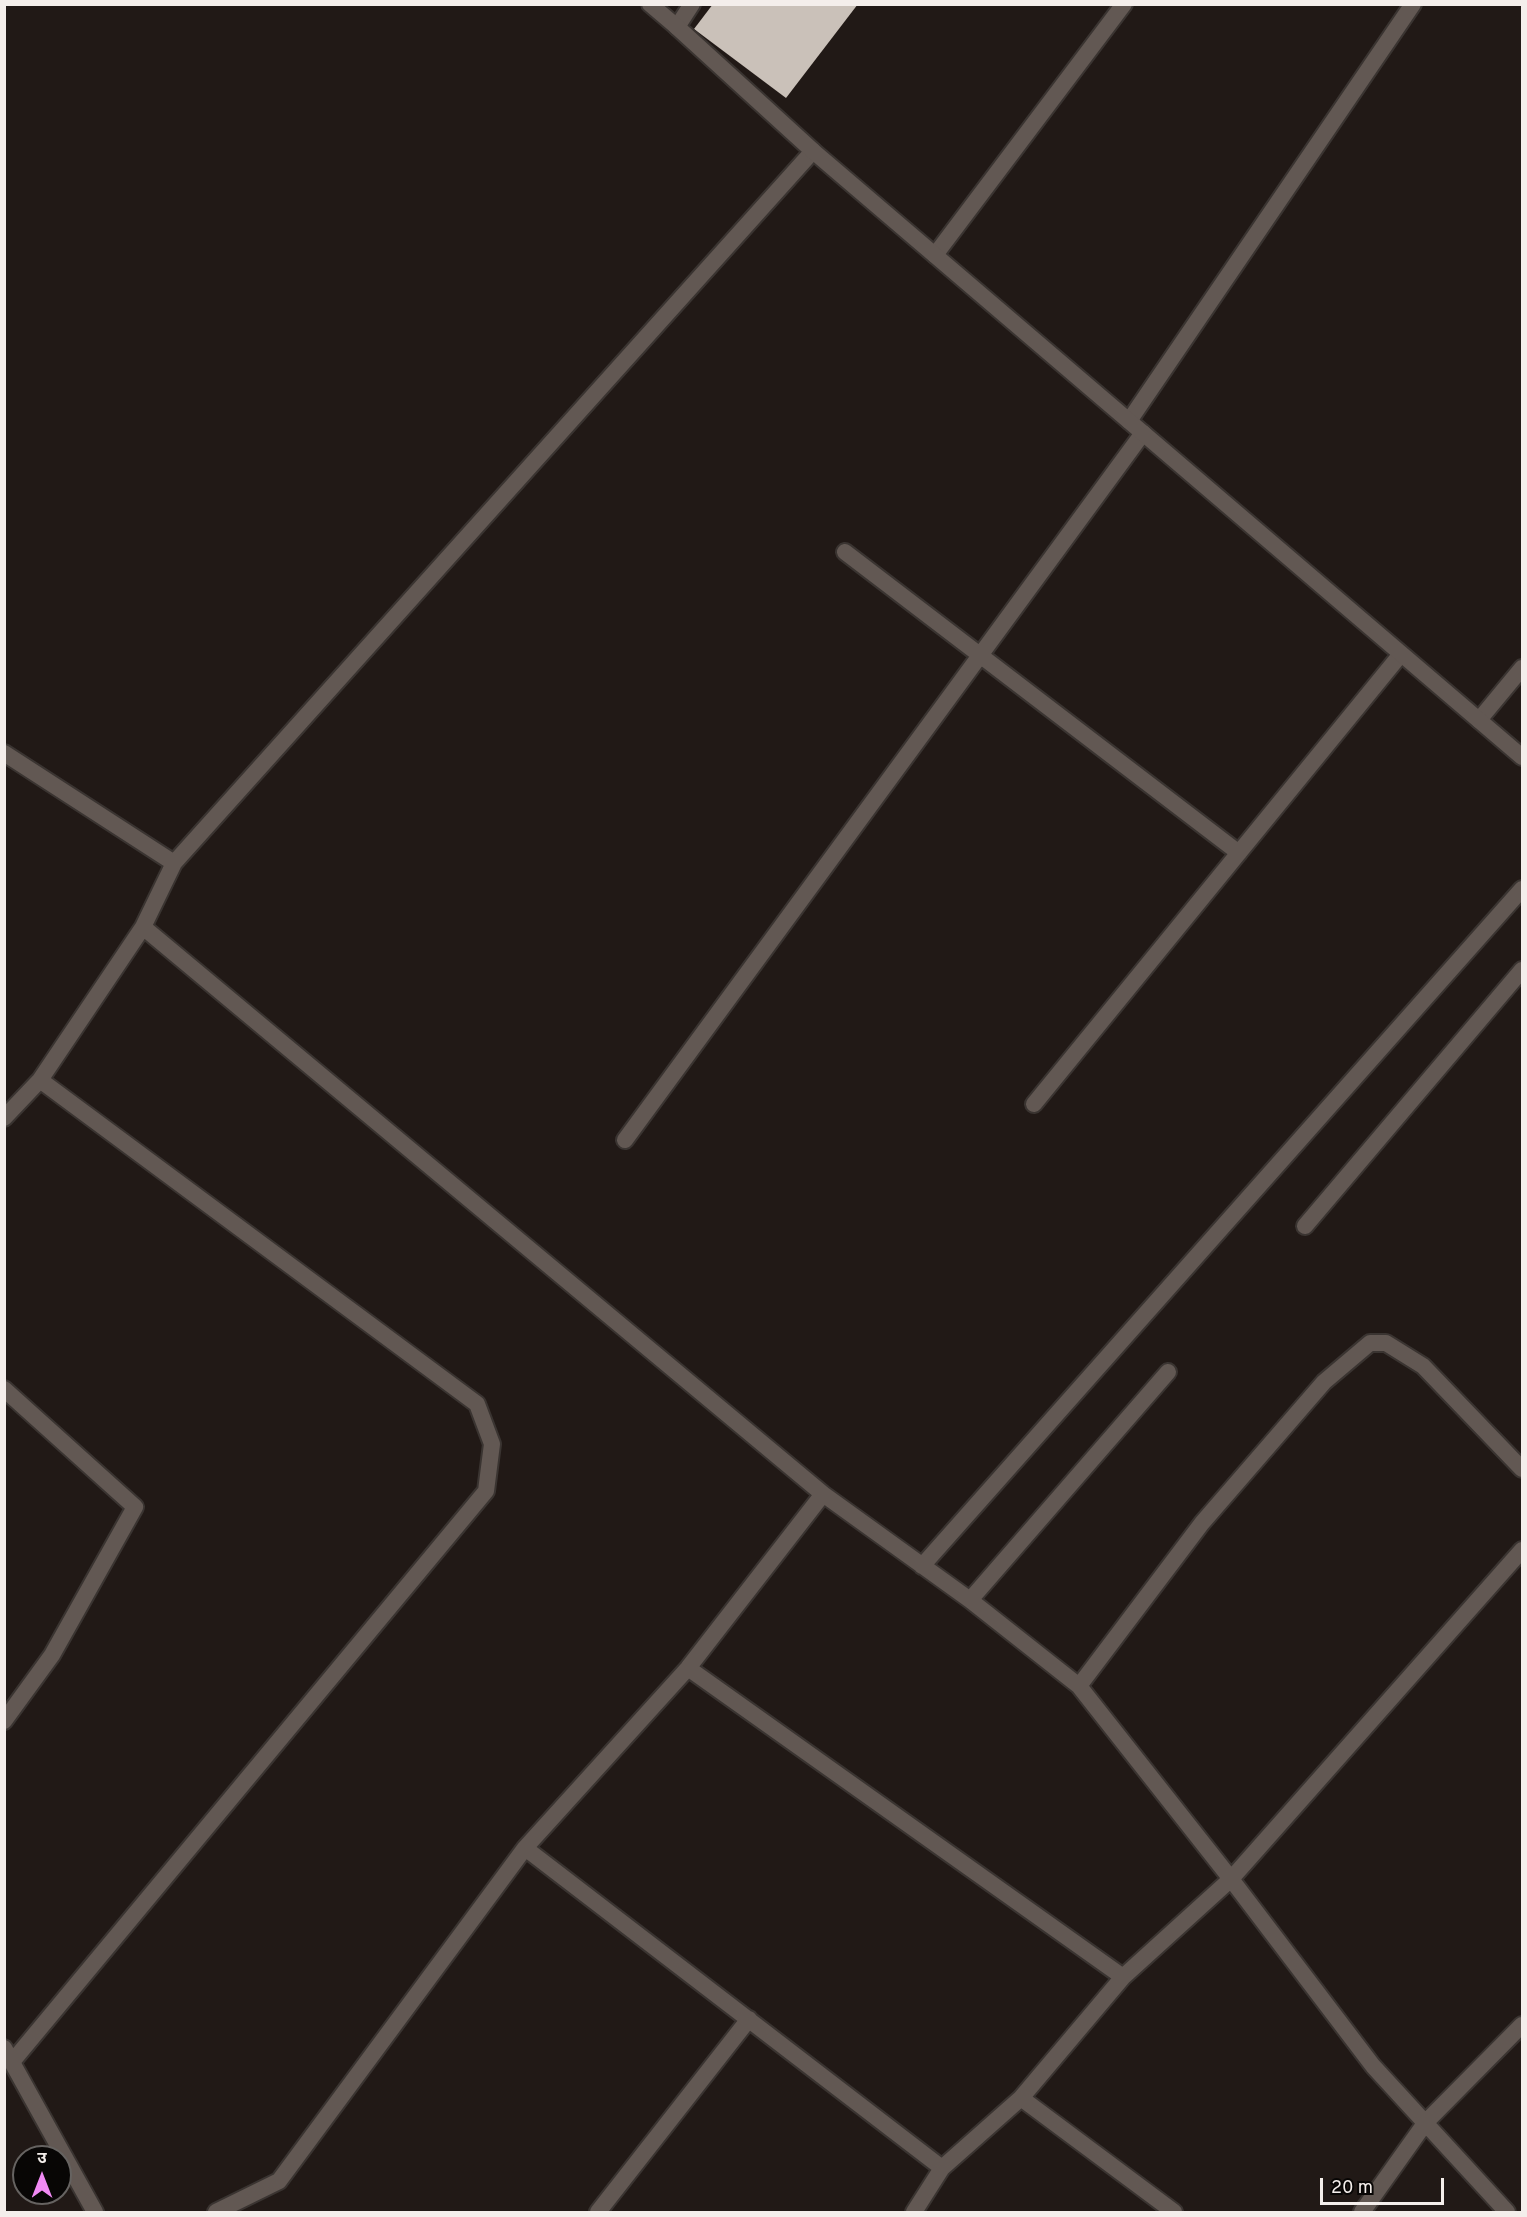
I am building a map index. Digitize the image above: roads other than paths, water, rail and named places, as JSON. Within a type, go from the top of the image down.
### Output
[{"type":"street","points":[[650,4],[813,151],[1522,757]]},
{"type":"street","points":[[677,27],[692,4]]},
{"type":"street","points":[[935,255],[1124,4]]},
{"type":"street","points":[[1129,421],[1413,4]]},
{"type":"street","points":[[4,1118],[40,1080],[143,927],[174,863],[813,151]]},
{"type":"street","points":[[625,1140],[1143,433]]},
{"type":"street","points":[[845,552],[1239,853]]},
{"type":"street","points":[[1034,1104],[1401,654]]},
{"type":"street","points":[[1479,720],[1522,668]]},
{"type":"street","points":[[4,753],[174,863]]},
{"type":"street","points":[[922,1566],[1522,889]]},
{"type":"street","points":[[143,927],[823,1494],[970,1600],[1079,1686],[1231,1879],[1373,2066],[1507,2212]]},
{"type":"street","points":[[1305,1226],[1522,970]]},
{"type":"street","points":[[40,1080],[477,1404],[492,1444],[486,1491],[8,2055],[95,2212]]},
{"type":"street","points":[[1079,1686],[1202,1523],[1324,1382],[1370,1343],[1386,1343],[1423,1366],[1522,1469]]},
{"type":"street","points":[[970,1600],[1168,1372]]},
{"type":"street","points":[[4,1389],[135,1507],[52,1655],[4,1721]]},
{"type":"street","points":[[216,2212],[279,2181],[525,1848],[688,1668],[823,1494]]},
{"type":"street","points":[[914,2212],[942,2168],[1021,2098],[1123,1977],[1231,1879],[1522,1551]]},
{"type":"street","points":[[688,1668],[1123,1977]]},
{"type":"street","points":[[525,1848],[942,2168]]},
{"type":"street","points":[[598,2212],[749,2019]]},
{"type":"street","points":[[1362,2212],[1426,2122],[1522,2025]]},
{"type":"street","points":[[1021,2098],[1174,2212]]}]
